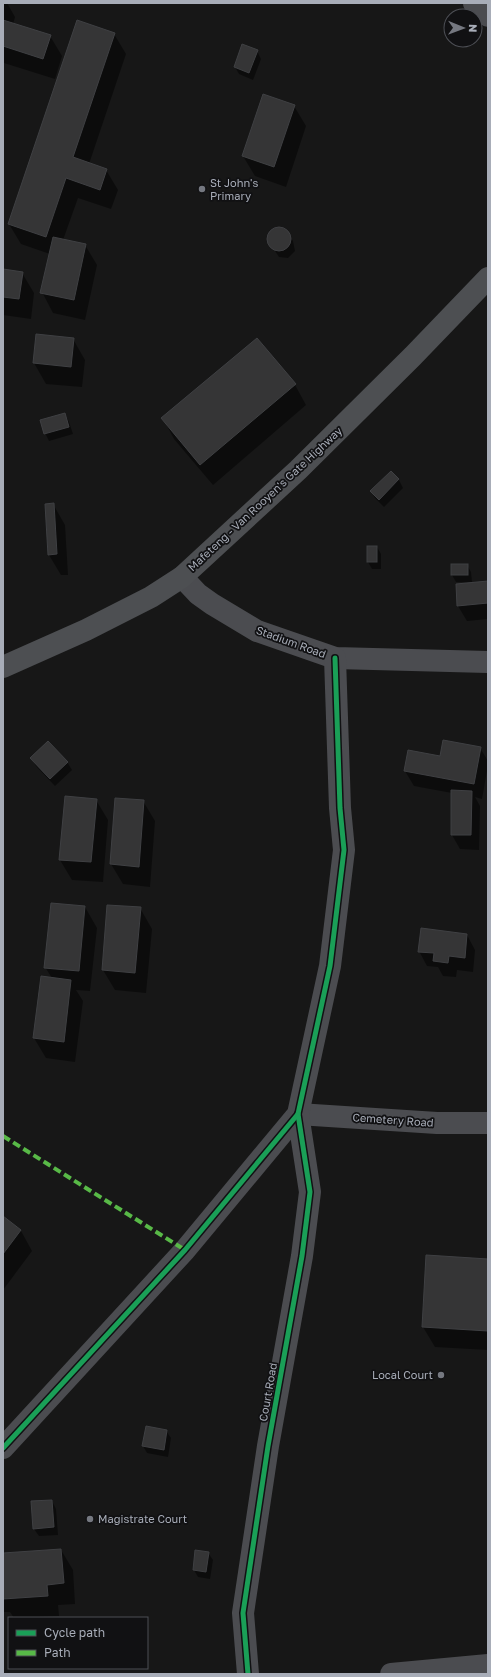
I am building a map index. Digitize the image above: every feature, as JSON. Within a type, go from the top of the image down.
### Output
[{"type":"main road","name":"Mafeteng - Van Rooyen's Gate Highway","points":[[3,667],[86,630],[151,597],[182,576],[298,470],[413,356],[488,278]]},
{"type":"street","points":[[474,3],[488,16]]},
{"type":"street","name":"Stadium Road","points":[[182,576],[198,594],[257,631],[335,658],[488,662]]},
{"type":"street","points":[[3,1448],[185,1250],[298,1114],[330,966],[344,850],[340,808],[335,658]]},
{"type":"street","name":"Cemetery Road","points":[[298,1114],[437,1124],[488,1123]]},
{"type":"street","name":"Court Road","points":[[248,1674],[243,1613],[268,1446],[302,1256],[310,1192],[298,1114]]},
{"type":"street","points":[[391,1674],[488,1665]]},
{"type":"building","points":[[3,20],[51,35],[43,59],[3,46]]},
{"type":"building","points":[[77,20],[115,33],[73,157],[107,169],[100,190],[66,178],[46,237],[8,224]]},
{"type":"building","points":[[242,44],[258,50],[249,73],[234,67]]},
{"type":"building","points":[[263,94],[295,105],[274,167],[242,156]]},
{"type":"building","points":[[279,227],[284,228],[290,234],[290,244],[284,250],[279,251],[274,250],[268,244],[267,239],[268,234],[274,228]]},
{"type":"building","points":[[53,237],[86,244],[74,300],[40,293]]},
{"type":"building","points":[[3,269],[23,272],[19,299],[3,297]]},
{"type":"building","points":[[36,334],[74,338],[71,367],[33,363]]},
{"type":"building","points":[[257,338],[296,384],[200,465],[161,418]]},
{"type":"building","points":[[65,413],[69,427],[44,434],[40,420]]},
{"type":"building","points":[[391,471],[399,479],[379,500],[370,491]]},
{"type":"building","points":[[54,503],[57,554],[48,555],[45,504]]},
{"type":"building","points":[[367,546],[377,546],[377,562],[367,562]]},
{"type":"building","points":[[451,564],[468,564],[468,575],[451,575]]},
{"type":"building","points":[[488,581],[488,603],[457,606],[456,584]]},
{"type":"building","points":[[443,740],[481,747],[474,784],[404,771],[408,750],[440,756]]},
{"type":"building","points":[[48,741],[68,762],[50,779],[30,758]]},
{"type":"building","points":[[451,790],[472,791],[471,835],[451,835]]},
{"type":"building","points":[[65,796],[97,799],[91,862],[59,860]]},
{"type":"building","points":[[115,798],[144,800],[139,867],[110,864]]},
{"type":"building","points":[[51,903],[85,906],[79,971],[44,968]]},
{"type":"building","points":[[107,905],[141,907],[135,973],[102,970]]},
{"type":"building","points":[[421,928],[467,934],[465,958],[449,956],[448,963],[433,961],[434,953],[418,952]]},
{"type":"building","points":[[41,976],[71,980],[64,1042],[33,1038]]},
{"type":"building","points":[[3,1216],[21,1230],[3,1254]]},
{"type":"building","points":[[426,1255],[488,1259],[488,1331],[422,1327]]},
{"type":"building","points":[[146,1426],[167,1430],[164,1450],[142,1446]]},
{"type":"building","points":[[52,1500],[54,1527],[33,1529],[31,1501]]},
{"type":"building","points":[[61,1549],[64,1583],[47,1585],[48,1596],[3,1599],[3,1553]]},
{"type":"building","points":[[195,1550],[209,1552],[206,1572],[193,1570]]},
{"type":"marked path","points":[[3,1136],[185,1250]]},
{"type":"cycle path","points":[[3,1448],[185,1250],[298,1114],[330,966],[344,850],[340,808],[335,658]]},
{"type":"cycle path","points":[[248,1674],[243,1613],[268,1446],[302,1256],[310,1192],[298,1114]]},
{"type":"place","name":"St John's Primary","points":[[202,189]]},
{"type":"place","name":"Local Court","points":[[441,1375]]},
{"type":"place","name":"Magistrate Court","points":[[90,1519]]}]
